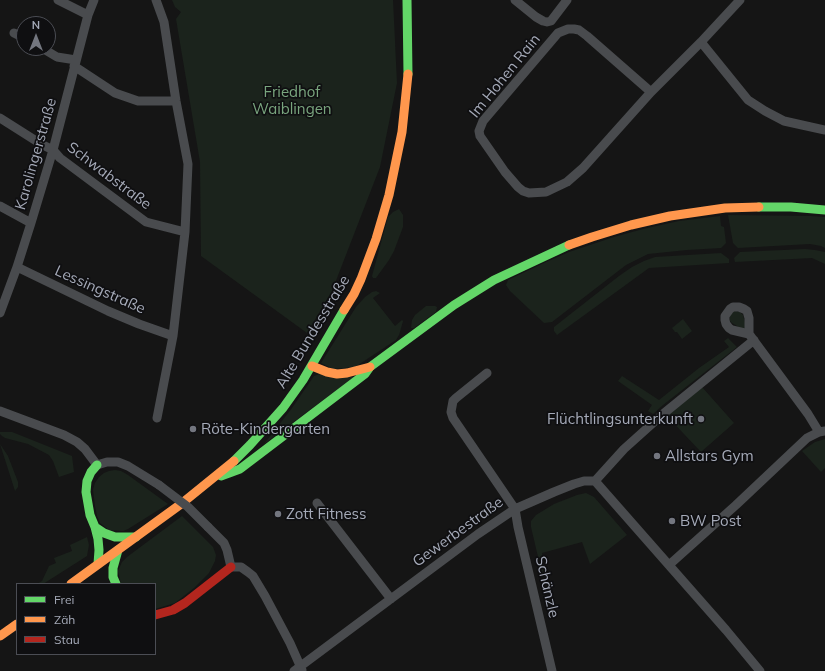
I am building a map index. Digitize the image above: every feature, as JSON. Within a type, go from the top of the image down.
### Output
[{"type":"main road","name":"Alte Bundesstraße","points":[[72,583],[169,514],[231,463],[250,445],[271,422],[296,390],[312,366],[354,294],[376,239],[389,195],[402,132],[408,64],[407,0]]},
{"type":"main road","points":[[211,479],[240,469],[365,374],[370,367],[454,305],[494,280],[562,248],[631,225],[670,216],[725,208],[791,207],[825,210]]},
{"type":"main road","points":[[312,366],[337,374],[347,374],[370,367]]},
{"type":"main road","points":[[98,466],[91,472],[87,481],[86,492],[90,515],[98,539],[98,564]]},
{"type":"main road","points":[[95,527],[104,533],[115,537],[136,537]]},
{"type":"main road","points":[[116,583],[113,577],[113,568],[118,550]]},
{"type":"main road","points":[[158,614],[173,610],[184,603],[231,567]]},
{"type":"main road","points":[[0,636],[16,625]]},
{"type":"main road","points":[[0,636],[16,631]]},
{"type":"street","points":[[58,0],[88,15]]},
{"type":"street","name":"Karolingerstraße","points":[[1,310],[17,267],[53,150],[88,15],[94,0]]},
{"type":"street","points":[[156,0],[164,22],[176,101],[188,164],[185,232],[173,336],[157,418]]},
{"type":"street","points":[[515,0],[536,17],[547,22],[551,21],[567,0]]},
{"type":"street","name":"Im Hohen Rain","points":[[651,92],[587,36],[574,28],[568,29],[558,33],[483,121],[479,131],[480,136],[505,172],[523,191],[529,194],[546,192],[567,182],[576,175],[651,92],[740,0]]},
{"type":"street","points":[[701,42],[748,100],[784,121],[825,130]]},
{"type":"street","points":[[56,56],[75,63],[115,93],[138,101],[176,101]]},
{"type":"street","name":"Schwabstraße","points":[[0,118],[53,150],[60,158],[146,222],[185,232]]},
{"type":"street","points":[[0,206],[31,222]]},
{"type":"street","name":"Lessingstraße","points":[[17,267],[108,312],[173,336]]},
{"type":"street","points":[[516,509],[574,484],[584,481],[595,481],[624,449],[752,337],[822,431],[807,438],[736,505],[669,565]]},
{"type":"street","name":"Gewerbestraße","points":[[299,670],[478,534],[516,509],[453,418],[451,412],[453,401],[486,373]]},
{"type":"street","points":[[0,411],[64,435],[77,442],[85,449],[98,466],[107,462],[118,462],[128,466],[159,485],[188,507],[224,543],[231,567],[241,567],[253,576],[286,636],[299,670]]},
{"type":"street","points":[[595,481],[726,630],[760,671]]},
{"type":"street","points":[[317,503],[391,599]]},
{"type":"street","name":"Schänzle","points":[[516,509],[518,527],[552,671]]},
{"type":"green space","name":"Friedhof Waiblingen","points":[[172,0],[393,0],[397,83],[380,167],[332,291],[307,333],[201,256],[200,162],[176,19],[181,12],[175,7]]},
{"type":"green space","points":[[399,209],[403,215],[403,227],[394,251],[376,278],[373,278],[372,276],[388,217]]},
{"type":"green space","points":[[728,215],[825,217],[825,248],[810,244],[738,248],[733,243]]},
{"type":"green space","points":[[720,216],[721,226],[724,227],[726,243],[721,248],[648,254],[626,265],[552,322],[544,323],[510,291],[506,285],[508,280],[546,262],[569,252],[614,237],[679,221]]},
{"type":"green space","points":[[805,249],[825,252],[825,264],[812,258],[735,262],[734,258],[740,252]]},
{"type":"green space","points":[[721,253],[729,259],[729,263],[649,268],[557,335],[554,331],[554,327],[619,276],[644,261],[655,257]]},
{"type":"green space","points":[[376,291],[380,293],[373,298],[395,326],[402,320],[403,321],[396,340],[355,367],[333,369],[321,363],[356,307],[365,297]]},
{"type":"green space","points":[[426,306],[437,307],[436,312],[414,328],[411,328],[412,320],[415,315]]},
{"type":"green space","points":[[734,311],[740,312],[743,315],[746,326],[744,329],[730,321],[730,316]]},
{"type":"green space","points":[[683,319],[692,331],[682,339],[672,328]]},
{"type":"green space","points":[[728,338],[737,347],[653,414],[648,411],[652,405],[618,381],[622,376],[659,400],[699,368],[729,347],[724,341]]},
{"type":"green space","points":[[320,374],[354,377],[264,444],[292,408],[314,376]]},
{"type":"green space","name":"Flüchtlingsunterkunft","points":[[702,387],[734,423],[701,452],[666,415]]},
{"type":"green space","points":[[0,432],[12,432],[72,456],[74,472],[59,477],[49,455],[28,444],[5,438],[0,434]]},
{"type":"green space","points":[[825,439],[825,468],[821,472],[802,451],[815,442]]},
{"type":"green space","points":[[0,444],[8,456],[18,482],[18,487],[15,491]]},
{"type":"green space","points":[[115,470],[121,471],[128,475],[168,504],[128,529],[123,531],[109,530],[100,523],[97,516],[93,490],[99,477],[104,473]]},
{"type":"green space","points":[[586,493],[594,497],[627,535],[590,564],[582,542],[542,553],[547,577],[543,578],[531,527],[531,521],[536,515],[554,504]]},
{"type":"green space","points":[[182,516],[213,547],[216,555],[215,561],[209,573],[194,588],[175,603],[156,609],[156,583],[121,583],[118,571],[122,562]]},
{"type":"green space","points":[[87,537],[89,545],[87,556],[45,583],[39,583],[42,581],[49,566],[56,563],[54,558],[72,551],[70,545]]},
{"type":"traffic: fast","points":[[407,0],[408,74]]},
{"type":"traffic: fast","points":[[759,207],[791,207],[825,210]]},
{"type":"traffic: fast","points":[[221,476],[240,469],[365,374],[370,367],[454,305],[494,280],[569,245]]},
{"type":"traffic: fast","points":[[234,461],[283,408],[303,380],[344,310]]},
{"type":"traffic: fast","points":[[97,465],[91,472],[87,481],[86,492],[90,515],[98,539],[98,564]]},
{"type":"traffic: fast","points":[[95,527],[104,533],[115,537],[136,537]]},
{"type":"traffic: fast","points":[[116,583],[113,577],[113,568],[118,550]]},
{"type":"traffic: slow","points":[[344,310],[361,279],[376,239],[389,195],[402,132],[408,74]]},
{"type":"traffic: slow","points":[[569,245],[631,225],[670,216],[725,208],[759,207]]},
{"type":"traffic: slow","points":[[312,366],[337,374],[370,367]]},
{"type":"traffic: slow","points":[[72,583],[181,504],[234,461]]},
{"type":"traffic: slow","points":[[0,636],[16,625]]},
{"type":"traffic: jam","points":[[156,615],[173,610],[185,603],[231,567]]},
{"type":"place","name":"Flüchtlingsunterkunft","points":[[701,419]]},
{"type":"place","name":"Röte-Kindergarten","points":[[193,429]]},
{"type":"place","name":"Allstars Gym","points":[[657,456]]},
{"type":"place","name":"Zott Fitness","points":[[278,514]]},
{"type":"place","name":"BW Post","points":[[672,521]]}]
